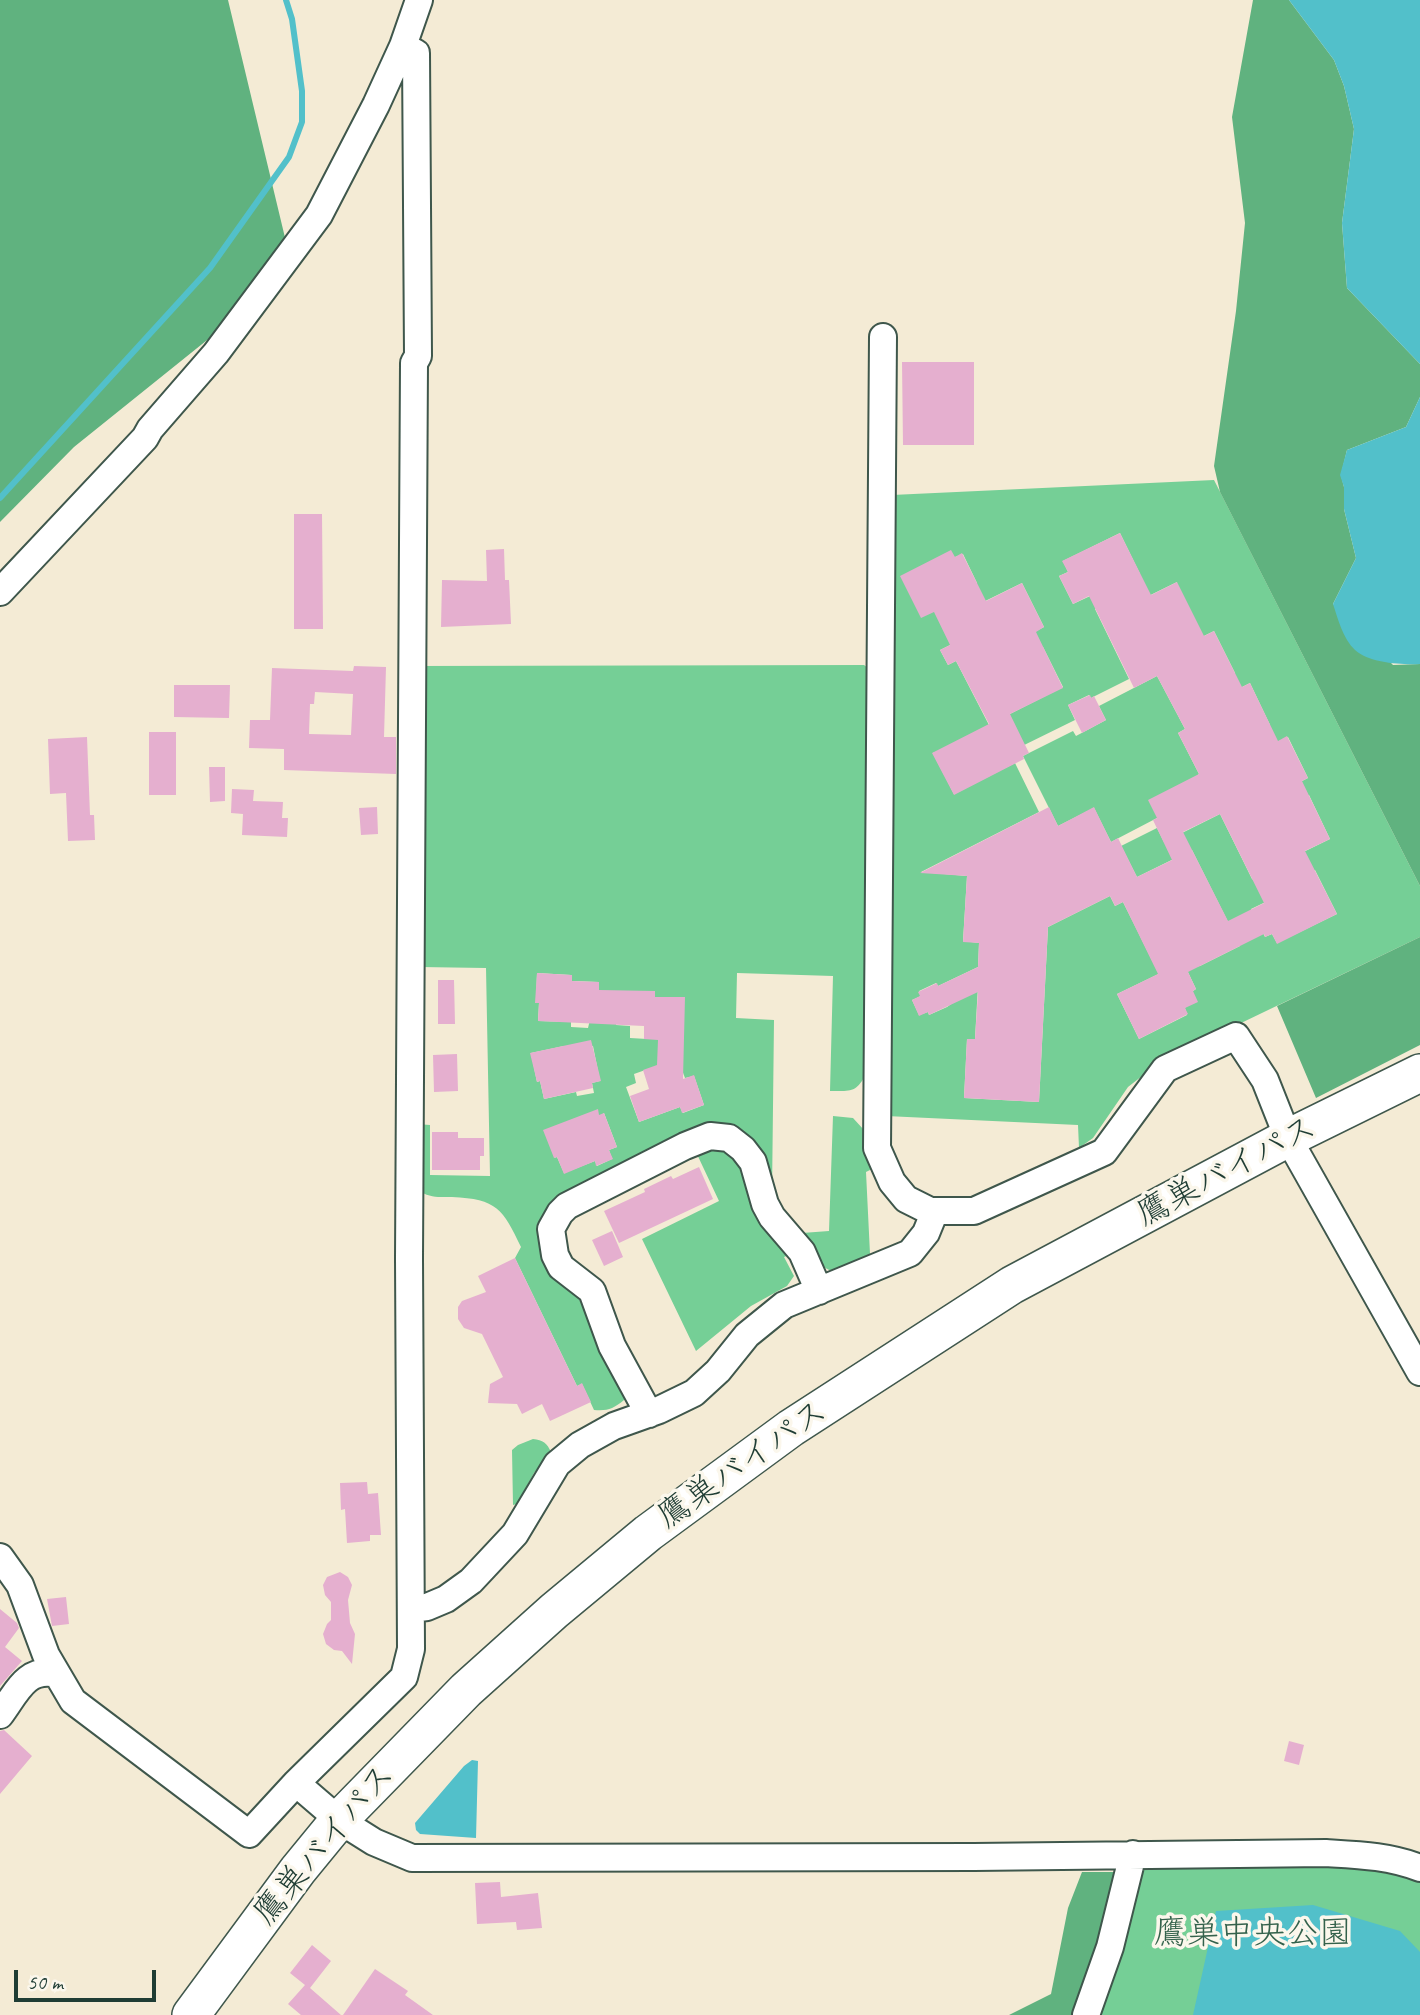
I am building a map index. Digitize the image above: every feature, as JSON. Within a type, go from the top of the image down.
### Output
[{"type":"highway","name":"鷹巣バイパス","points":[[191,2015],[298,1870],[340,1820],[466,1690],[554,1611],[648,1533],[791,1428],[1012,1285],[1288,1139],[1420,1073]]},
{"type":"street","points":[[0,592],[145,438],[216,353],[319,215],[376,105],[403,46],[419,0]]},
{"type":"street","points":[[0,1557],[20,1585],[46,1655],[73,1701],[249,1834],[296,1783],[404,1677],[411,1649],[411,888],[414,363],[418,356],[416,53],[403,46]]},
{"type":"street","points":[[883,337],[877,1148],[892,1181],[906,1199],[930,1211],[974,1211],[1104,1152],[1165,1069],[1236,1036],[1265,1080],[1288,1139],[1420,1373]]},
{"type":"street","points":[[649,1414],[612,1346],[592,1291],[561,1266],[555,1255],[551,1228],[559,1213],[567,1206],[685,1146],[710,1136],[729,1138],[743,1149],[753,1162],[765,1204],[772,1217],[802,1252],[818,1291]]},
{"type":"street","points":[[411,1609],[427,1607],[446,1599],[471,1581],[515,1534],[557,1464],[580,1445],[614,1426],[649,1414],[694,1393],[718,1371],[747,1335],[784,1305],[910,1253],[926,1233],[934,1211]]},
{"type":"street","points":[[0,1715],[29,1676],[47,1671],[57,1674]]},
{"type":"street","points":[[296,1783],[340,1820],[374,1842],[412,1858],[1326,1853],[1399,1860],[1420,1868]]},
{"type":"street","points":[[1086,2015],[1110,1947],[1133,1854]]},
{"type":"green space","points":[[0,0],[228,0],[293,271],[74,447],[0,522]]},
{"type":"green space","points":[[1253,0],[1289,0],[1334,60],[1344,86],[1354,129],[1342,223],[1347,288],[1420,364],[1420,397],[1406,427],[1347,450],[1341,475],[1344,509],[1356,558],[1333,604],[1393,665],[1420,664],[1420,886],[1220,492],[1214,466],[1236,311],[1245,223],[1232,117]]},
{"type":"green space","points":[[1214,480],[1420,886],[1420,937],[1160,1062],[1128,1087],[1093,1138],[1079,1148],[1078,1125],[886,1116],[892,495]],"holes":[[[1120,533],[1140,574],[1122,609],[1177,582],[1155,660],[1214,631],[1235,673],[1192,712],[1250,683],[1270,725],[1231,764],[1288,737],[1308,778],[1265,800],[1309,795],[1330,839],[1285,861],[1285,884],[1315,870],[1337,914],[1277,943],[1272,934],[1265,937],[1251,909],[1278,896],[1252,879],[1220,814],[1164,842],[1157,828],[1121,846],[1137,877],[1192,850],[1240,946],[1200,966],[1186,968],[1196,989],[1185,1008],[1187,1015],[1139,1039],[1117,994],[1171,968],[1153,962],[1123,902],[1115,906],[1110,896],[1048,927],[1039,1102],[964,1098],[967,1039],[975,1039],[978,985],[947,1007],[929,1015],[928,1012],[919,1015],[912,1000],[921,996],[919,991],[936,983],[938,986],[978,967],[979,943],[963,941],[967,876],[921,872],[1039,812],[1015,763],[954,794],[933,753],[991,729],[956,661],[948,665],[940,650],[950,645],[950,603],[955,557],[963,554],[977,583],[969,587],[975,606],[1022,583],[1044,627],[986,656],[1043,647],[1063,687],[1010,714],[1010,752],[1075,720],[1068,705],[1089,695],[1091,698],[1129,679],[1095,609],[1106,602],[1101,591],[1073,604],[1059,576],[1068,572],[1063,561]]]},
{"type":"green space","points":[[864,665],[873,672],[866,1074],[852,1090],[830,1091],[833,976],[737,973],[736,1018],[774,1020],[772,1193],[736,1130],[551,1209],[580,1296],[625,1393],[624,1400],[607,1410],[594,1410],[582,1384],[577,1386],[515,1258],[521,1247],[503,1215],[497,1208],[479,1200],[432,1196],[421,1192],[417,1124],[430,1125],[430,1175],[490,1176],[486,968],[420,967],[418,666]],"holes":[[[537,973],[571,975],[572,981],[599,982],[588,1028],[571,1027],[571,1022],[538,1021],[539,1003],[536,1002]],[[620,991],[655,991],[655,997],[684,997],[647,1039],[630,1038],[630,1026],[616,1025]],[[564,1046],[566,1051],[593,1046],[600,1081],[592,1083],[594,1093],[577,1096],[576,1092],[544,1099],[540,1081],[537,1082],[531,1053]],[[665,1063],[682,1070],[685,1078],[694,1076],[704,1105],[683,1113],[680,1107],[639,1122],[626,1087],[636,1083],[634,1074]],[[604,1113],[617,1147],[609,1150],[612,1159],[597,1166],[595,1161],[564,1173],[557,1157],[554,1158]]]},
{"type":"green space","points":[[1157,676],[1185,729],[1178,733],[1199,774],[1157,818],[1111,842],[1094,808],[1058,826],[1023,756],[1073,731],[1076,736],[1106,720],[1099,706]]},
{"type":"green space","points":[[1420,937],[1420,1045],[1316,1098],[1277,1006]]},
{"type":"green space","points":[[833,1116],[853,1118],[864,1130],[876,1167],[866,1172],[870,1254],[831,1271],[818,1264],[802,1233],[829,1231]]},
{"type":"green space","points":[[729,1149],[749,1176],[748,1194],[760,1223],[779,1239],[791,1254],[784,1257],[794,1276],[787,1286],[751,1306],[696,1351],[642,1239],[719,1201],[695,1150]]},
{"type":"green space","points":[[533,1439],[544,1442],[551,1452],[534,1473],[517,1504],[513,1505],[512,1450]]},
{"type":"green space","name":"鷹巣中央公園","points":[[1133,1854],[1420,1868],[1420,2015],[1086,2015]]},
{"type":"green space","points":[[1082,1872],[1129,1872],[1086,2015],[1009,2015],[1051,1994],[1068,1908]]},
{"type":"water","points":[[1289,0],[1420,0],[1420,364],[1347,288],[1342,223],[1354,129],[1344,86],[1334,60]]},
{"type":"water","points":[[1420,397],[1420,664],[1395,663],[1369,658],[1355,650],[1344,635],[1333,604],[1356,558],[1344,509],[1344,487],[1340,475],[1347,450],[1406,427]]},
{"type":"water","points":[[472,1760],[478,1761],[476,1838],[420,1834],[415,1823]]},
{"type":"water","points":[[1313,1905],[1400,1931],[1420,1952],[1420,2015],[1193,2015],[1216,1911]]},
{"type":"building","points":[[902,362],[974,362],[974,445],[903,445]]},
{"type":"building","points":[[294,514],[322,514],[323,629],[294,629]]},
{"type":"building","points":[[1120,533],[1151,595],[1177,582],[1204,636],[1214,631],[1242,687],[1250,683],[1278,741],[1287,736],[1308,778],[1302,781],[1330,839],[1305,851],[1337,914],[1277,944],[1272,934],[1265,937],[1264,934],[1188,972],[1196,989],[1193,991],[1198,1002],[1185,1008],[1188,1014],[1139,1039],[1117,994],[1158,974],[1123,902],[1115,906],[1110,896],[1048,927],[1039,1102],[964,1098],[967,1039],[975,1039],[978,992],[929,1015],[928,1012],[919,1016],[912,1000],[920,996],[918,992],[937,983],[938,986],[978,967],[979,943],[963,942],[967,876],[920,873],[1049,807],[1058,826],[1094,807],[1111,842],[1118,838],[1137,877],[1172,860],[1153,820],[1157,818],[1148,800],[1199,774],[1178,733],[1185,729],[1157,676],[1134,688],[1089,596],[1073,604],[1059,576],[1068,572],[1062,561]],"holes":[[[1220,814],[1264,903],[1228,921],[1183,832]]]},
{"type":"building","points":[[504,549],[511,624],[441,627],[442,580],[487,581],[486,550]]},
{"type":"building","points":[[951,550],[955,557],[962,553],[986,601],[1022,583],[1044,627],[1036,632],[1063,688],[1010,714],[1029,753],[1023,756],[1024,759],[954,795],[932,753],[989,724],[956,661],[948,665],[940,650],[950,645],[934,612],[921,618],[900,576]]},
{"type":"building","points":[[354,666],[386,667],[384,737],[396,737],[396,774],[284,770],[284,749],[249,748],[250,720],[270,720],[272,668],[353,671]],"holes":[[[315,692],[353,694],[351,735],[309,734],[310,704],[314,704]]]},
{"type":"building","points":[[174,685],[230,685],[229,718],[174,717]]},
{"type":"building","points":[[1090,695],[1091,698],[1094,696],[1106,720],[1082,733],[1068,705]]},
{"type":"building","points":[[149,732],[176,732],[176,795],[149,795]]},
{"type":"building","points":[[87,737],[90,815],[94,815],[95,840],[68,841],[66,793],[50,794],[48,739]]},
{"type":"building","points":[[209,767],[225,767],[225,801],[210,802]]},
{"type":"building","points":[[232,789],[254,790],[253,801],[283,802],[282,818],[288,818],[287,837],[242,835],[243,814],[231,813]]},
{"type":"building","points":[[377,807],[378,834],[361,835],[359,808]]},
{"type":"building","points":[[537,973],[572,975],[572,981],[599,982],[599,990],[655,991],[655,997],[685,997],[683,1079],[694,1075],[704,1105],[682,1113],[680,1107],[639,1122],[630,1096],[649,1089],[643,1070],[657,1065],[658,1040],[644,1039],[644,1026],[538,1021],[539,1003],[535,1003]]},
{"type":"building","points":[[438,980],[454,980],[455,1024],[438,1024]]},
{"type":"building","points":[[591,1040],[601,1081],[592,1083],[593,1088],[544,1099],[530,1053]]},
{"type":"building","points":[[457,1054],[458,1091],[434,1092],[433,1055]]},
{"type":"building","points":[[598,1109],[599,1115],[604,1113],[617,1147],[609,1150],[613,1159],[596,1166],[595,1161],[564,1174],[557,1157],[554,1158],[543,1130]]},
{"type":"building","points":[[432,1132],[458,1132],[458,1138],[484,1138],[484,1156],[480,1156],[480,1170],[432,1170]]},
{"type":"building","points":[[699,1167],[713,1199],[619,1243],[604,1211],[645,1192],[644,1189],[671,1176],[673,1179]]},
{"type":"building","points":[[612,1231],[623,1257],[604,1266],[592,1240]]},
{"type":"building","points":[[515,1258],[577,1386],[582,1383],[591,1402],[550,1421],[542,1404],[522,1414],[517,1404],[488,1403],[490,1384],[503,1377],[482,1334],[464,1328],[458,1319],[458,1307],[462,1301],[486,1292],[478,1276]]},
{"type":"building","points":[[367,1482],[368,1494],[378,1493],[381,1535],[370,1535],[370,1541],[347,1543],[345,1509],[341,1510],[340,1483]]},
{"type":"building","points":[[340,1572],[348,1577],[352,1585],[348,1600],[350,1623],[355,1634],[352,1664],[342,1651],[334,1650],[326,1644],[323,1634],[331,1620],[331,1602],[325,1595],[323,1585],[327,1577]]},
{"type":"building","points":[[66,1597],[69,1624],[52,1626],[47,1599]]},
{"type":"building","points":[[0,1609],[17,1623],[19,1628],[5,1647],[22,1661],[0,1686]]},
{"type":"building","points":[[4,1730],[32,1756],[0,1794],[0,1731]]},
{"type":"building","points":[[1289,1741],[1304,1745],[1299,1765],[1284,1761]]},
{"type":"building","points":[[500,1882],[501,1897],[538,1893],[542,1928],[517,1930],[516,1922],[477,1924],[475,1883]]},
{"type":"building","points":[[312,1945],[331,1961],[310,1988],[341,2015],[301,2015],[288,2004],[305,1985],[290,1973]]},
{"type":"building","points":[[375,1969],[408,1991],[405,1995],[433,2015],[343,2015]]},
{"type":"waterway","points":[[0,498],[210,268],[289,157],[302,122],[302,91],[292,19],[286,0]]}]
